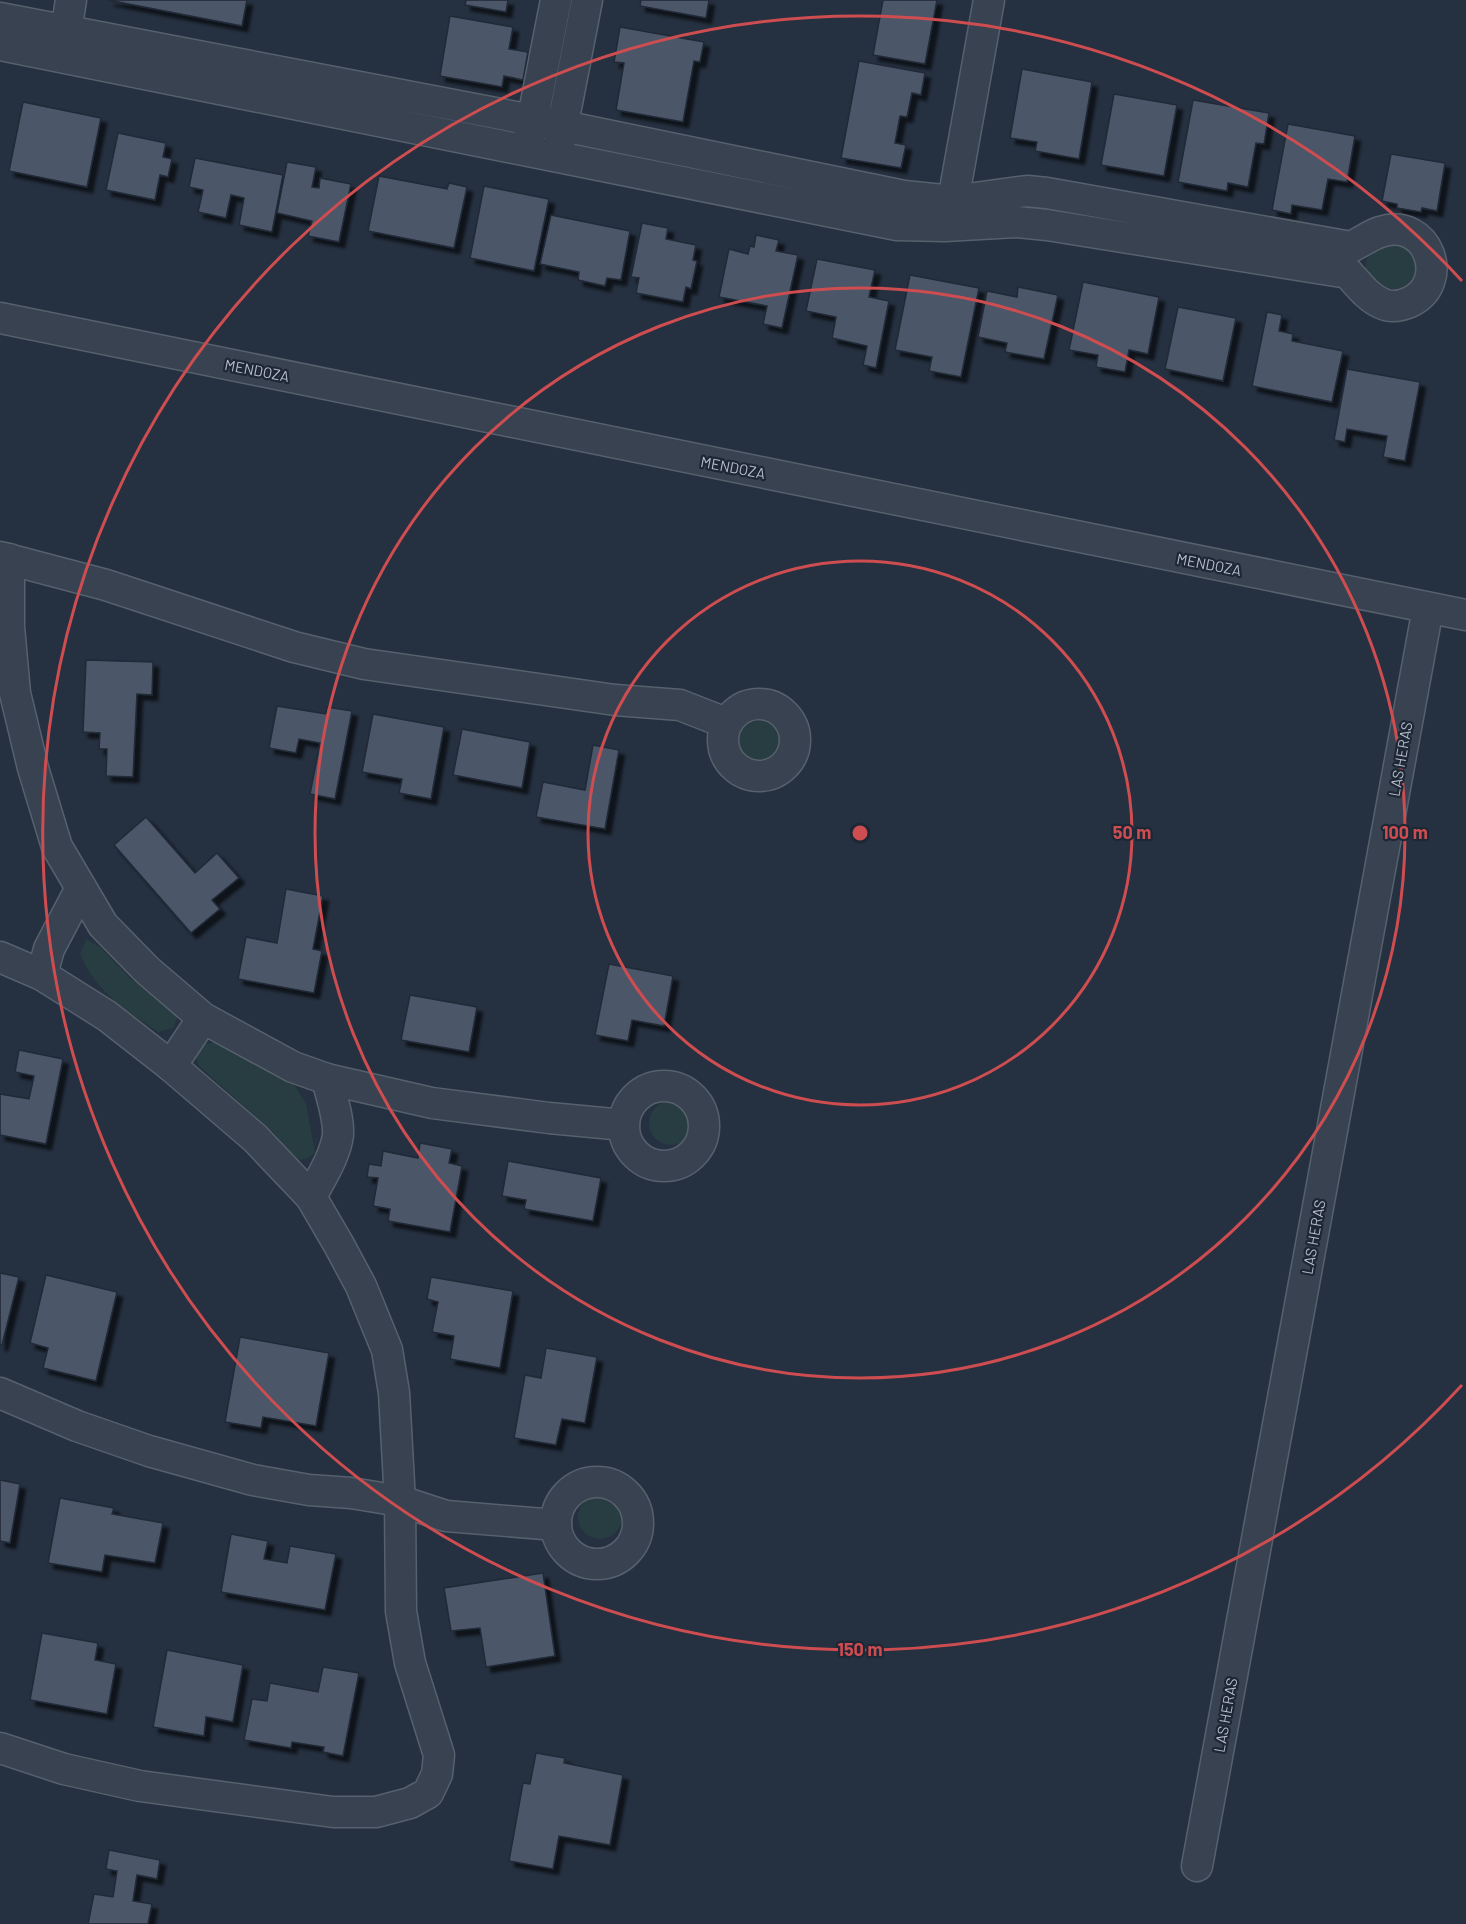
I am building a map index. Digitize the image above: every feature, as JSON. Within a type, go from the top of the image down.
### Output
[{"type":"street","points":[[64,43],[71,0]]},
{"type":"street","points":[[527,150],[556,0]]},
{"type":"street","points":[[556,156],[587,0]]},
{"type":"street","points":[[949,214],[989,0]]},
{"type":"street","points":[[0,18],[64,43],[527,150],[897,225],[949,214],[1027,191],[1351,247],[1380,232],[1397,229],[1414,233],[1424,244],[1430,257],[1431,274],[1424,290],[1414,300],[1400,306],[1384,305],[1368,296],[1348,273],[1047,225],[949,214],[904,196],[533,120],[64,43],[0,45]]},
{"type":"street","name":"MENDOZA","points":[[0,318],[1466,615]]},
{"type":"street","points":[[624,1125],[432,1103],[327,1079],[293,1067],[203,1018],[147,970],[103,925],[57,847],[33,768],[15,693],[5,558],[106,585],[294,647],[354,662],[615,700],[680,705],[726,723]]},
{"type":"street","name":"LAS HERAS","points":[[1197,1866],[1428,608]]},
{"type":"street","points":[[42,975],[49,949],[81,888]]},
{"type":"street","points":[[0,957],[42,975],[107,1016],[171,1066],[255,1138],[311,1197],[361,1286],[387,1350],[394,1393],[400,1501],[401,1611],[410,1663],[439,1755],[437,1774],[428,1792],[410,1803],[376,1812],[333,1812],[140,1786],[64,1769],[0,1748]]},
{"type":"street","points":[[171,1066],[203,1018]]},
{"type":"street","points":[[311,1197],[331,1156],[338,1135],[327,1079]]},
{"type":"street","points":[[0,1394],[149,1451],[253,1480],[309,1490],[351,1493],[400,1501],[446,1516],[556,1525]]},
{"type":"green space","points":[[1403,240],[1425,261],[1404,299],[1366,278],[1367,260],[1370,254],[1379,247]]},
{"type":"green space","points":[[760,721],[776,727],[782,743],[776,759],[760,765],[744,759],[738,743],[744,727]]},
{"type":"green space","points":[[86,939],[100,947],[130,978],[178,1016],[173,1028],[158,1032],[103,990],[80,954]]},
{"type":"green space","points":[[215,1042],[288,1076],[306,1103],[315,1153],[300,1160],[293,1157],[274,1133],[199,1066],[196,1057],[204,1044]]},
{"type":"green space","points":[[671,1101],[687,1107],[693,1123],[687,1139],[671,1145],[655,1139],[649,1123],[655,1107]]},
{"type":"green space","points":[[600,1495],[615,1502],[622,1517],[615,1532],[600,1539],[585,1532],[578,1517],[585,1502]]},
{"type":"building","points":[[108,0],[247,0],[242,26]]},
{"type":"building","points":[[466,0],[508,0],[506,12],[465,5]]},
{"type":"building","points":[[641,0],[709,0],[706,18],[640,6]]},
{"type":"building","points":[[883,0],[937,0],[925,64],[873,55]]},
{"type":"building","points":[[450,16],[513,27],[509,49],[528,52],[523,80],[504,76],[502,87],[440,76]]},
{"type":"building","points":[[620,27],[704,42],[700,62],[694,61],[683,122],[616,110],[624,63],[614,62]]},
{"type":"building","points":[[859,61],[925,73],[921,95],[912,93],[907,117],[900,116],[895,143],[906,145],[901,168],[841,158]]},
{"type":"building","points":[[1022,69],[1092,82],[1079,159],[1035,151],[1037,142],[1010,138]]},
{"type":"building","points":[[1114,94],[1177,105],[1164,176],[1101,165]]},
{"type":"building","points":[[1193,100],[1269,113],[1264,144],[1256,143],[1248,187],[1228,183],[1227,191],[1178,182]]},
{"type":"building","points":[[23,102],[101,118],[87,187],[9,171]]},
{"type":"building","points":[[1288,124],[1355,136],[1347,182],[1328,179],[1322,210],[1292,205],[1291,214],[1272,210]]},
{"type":"building","points":[[118,133],[166,143],[163,157],[172,159],[168,177],[160,175],[155,200],[106,190]]},
{"type":"building","points":[[1391,154],[1445,163],[1437,211],[1422,208],[1421,212],[1397,208],[1397,204],[1382,201]]},
{"type":"building","points":[[195,158],[283,175],[272,232],[239,225],[244,198],[231,195],[226,218],[198,212],[203,190],[189,187]]},
{"type":"building","points":[[287,162],[316,167],[312,187],[319,188],[320,178],[351,184],[339,242],[308,236],[312,221],[277,213]]},
{"type":"building","points":[[379,176],[447,189],[449,183],[467,187],[454,248],[368,231]]},
{"type":"building","points":[[484,186],[549,199],[534,271],[470,258]]},
{"type":"building","points":[[551,215],[630,231],[621,280],[607,278],[605,286],[578,280],[579,272],[540,264]]},
{"type":"building","points":[[642,223],[668,228],[666,239],[696,245],[693,260],[697,261],[691,289],[686,287],[683,302],[636,293],[639,278],[631,277]]},
{"type":"building","points":[[756,235],[779,240],[776,251],[798,255],[782,328],[763,324],[767,306],[719,297],[729,249],[748,254],[750,246],[754,247]]},
{"type":"building","points":[[817,259],[875,270],[869,297],[889,301],[876,368],[863,365],[867,346],[832,338],[836,317],[806,311]]},
{"type":"building","points":[[910,275],[979,288],[961,377],[929,371],[932,357],[895,350]]},
{"type":"building","points":[[1083,282],[1159,297],[1148,354],[1129,350],[1125,372],[1096,367],[1098,355],[1069,350]]},
{"type":"building","points":[[1018,287],[1058,295],[1044,359],[1005,352],[1007,343],[978,337],[987,291],[1017,297]]},
{"type":"building","points":[[1178,307],[1236,318],[1223,381],[1165,369]]},
{"type":"building","points":[[1267,312],[1282,315],[1279,331],[1293,334],[1292,341],[1343,351],[1332,402],[1252,386]]},
{"type":"building","points":[[1347,369],[1420,382],[1405,461],[1383,457],[1387,436],[1347,429],[1345,442],[1334,440]]},
{"type":"building","points":[[86,660],[153,662],[152,695],[137,694],[133,777],[106,776],[107,749],[99,749],[100,733],[83,732]]},
{"type":"building","points":[[277,706],[326,714],[327,707],[352,711],[335,799],[310,794],[320,743],[299,739],[296,753],[269,748]]},
{"type":"building","points":[[373,714],[444,727],[431,799],[399,793],[402,779],[362,772]]},
{"type":"building","points":[[462,729],[530,742],[522,788],[453,775]]},
{"type":"building","points":[[593,745],[619,750],[605,829],[536,817],[543,782],[585,790]]},
{"type":"building","points":[[146,817],[195,873],[217,853],[239,878],[212,900],[220,909],[191,933],[114,845]]},
{"type":"building","points":[[286,889],[323,896],[313,949],[322,951],[314,993],[238,979],[246,937],[277,943]]},
{"type":"building","points":[[609,964],[673,976],[664,1026],[632,1020],[628,1041],[595,1035]]},
{"type":"building","points":[[410,995],[477,1007],[469,1052],[401,1040]]},
{"type":"building","points":[[19,1050],[63,1059],[46,1144],[0,1135],[0,1094],[29,1099],[34,1076],[15,1072]]},
{"type":"building","points":[[420,1143],[452,1149],[449,1163],[462,1166],[450,1232],[388,1221],[390,1209],[373,1206],[378,1178],[367,1177],[369,1164],[381,1166],[383,1151],[418,1158]]},
{"type":"building","points":[[508,1161],[601,1178],[593,1221],[524,1209],[526,1200],[502,1196]]},
{"type":"building","points":[[0,1273],[19,1277],[2,1345],[0,1345]]},
{"type":"building","points":[[46,1275],[117,1292],[96,1381],[43,1368],[48,1348],[30,1343]]},
{"type":"building","points":[[431,1277],[513,1291],[500,1368],[450,1359],[454,1336],[432,1332],[438,1302],[427,1299]]},
{"type":"building","points":[[240,1337],[329,1353],[316,1426],[263,1417],[261,1428],[225,1422]]},
{"type":"building","points":[[546,1348],[597,1357],[585,1423],[562,1419],[556,1445],[514,1438],[525,1375],[541,1378]]},
{"type":"building","points":[[0,1480],[20,1484],[10,1543],[0,1541]]},
{"type":"building","points":[[60,1498],[114,1508],[112,1514],[163,1523],[155,1563],[105,1555],[102,1572],[48,1563]]},
{"type":"building","points":[[231,1534],[268,1541],[264,1559],[287,1563],[290,1546],[336,1554],[325,1610],[221,1592]]},
{"type":"building","points":[[543,1573],[555,1656],[486,1667],[480,1628],[451,1631],[444,1588]]},
{"type":"building","points":[[42,1633],[98,1643],[95,1660],[116,1664],[107,1714],[30,1700]]},
{"type":"building","points":[[167,1650],[243,1665],[233,1722],[206,1717],[204,1736],[153,1727]]},
{"type":"building","points":[[323,1667],[359,1673],[343,1756],[323,1752],[324,1747],[292,1742],[291,1748],[244,1740],[252,1699],[267,1701],[270,1683],[318,1692]]},
{"type":"building","points":[[536,1753],[565,1758],[564,1763],[623,1775],[610,1845],[559,1836],[553,1869],[509,1861],[523,1783],[530,1784]]},
{"type":"building","points":[[109,1850],[160,1860],[157,1879],[137,1875],[133,1901],[152,1904],[148,1924],[88,1924],[94,1894],[113,1897],[117,1871],[106,1869]]}]
